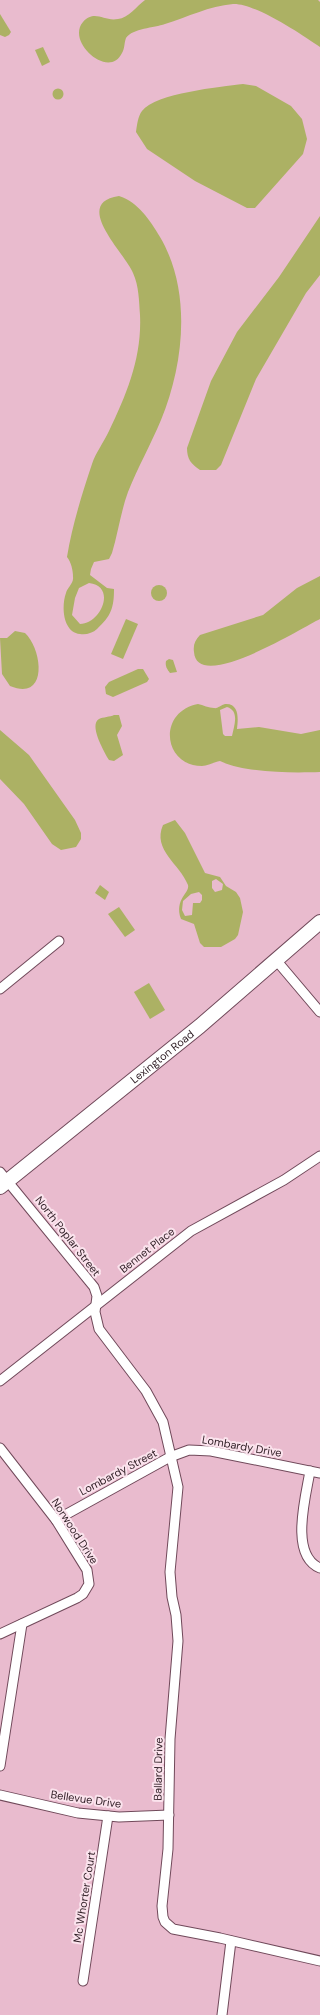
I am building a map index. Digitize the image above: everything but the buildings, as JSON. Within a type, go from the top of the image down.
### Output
[{"type":"main road","name":"Lexington Road","points":[[3,1180],[200,1026],[320,922]]},
{"type":"street","points":[[0,989],[59,941]]},
{"type":"street","points":[[276,960],[320,1012]]},
{"type":"street","name":"Bennet Place","points":[[0,1381],[96,1304],[191,1231],[289,1177],[320,1156]]},
{"type":"street","name":"North Poplar Street","points":[[3,1180],[94,1287],[97,1296],[96,1318],[99,1329],[146,1391],[159,1412],[168,1439],[170,1457]]},
{"type":"street","name":"Norwood Drive","points":[[0,1448],[56,1520],[87,1570],[89,1584],[83,1594],[77,1598],[0,1634]]},
{"type":"street","name":"Lombardy Drive","points":[[170,1457],[189,1450],[211,1451],[320,1473]]},
{"type":"street","name":"Lombardy Street","points":[[56,1520],[170,1457]]},
{"type":"street","name":"Ballard Drive","points":[[170,1457],[176,1479],[178,1495],[170,1572],[178,1641],[170,1739],[168,1849],[162,1906],[165,1922],[173,1929],[320,1961]]},
{"type":"street","points":[[310,1471],[305,1501],[302,1542],[306,1557],[311,1563],[320,1568]]},
{"type":"street","points":[[0,1766],[22,1624]]},
{"type":"street","name":"Bellevue Drive","points":[[0,1795],[67,1811],[108,1816],[136,1817],[169,1815]]},
{"type":"street","name":"Mc Whorter Court","points":[[83,1981],[108,1816]]},
{"type":"street","points":[[222,2015],[231,1941]]},
{"type":"green space","points":[[145,0],[318,0],[320,2],[320,47],[278,20],[253,8],[233,4],[207,9],[165,24],[134,32],[126,38],[124,49],[117,60],[104,62],[96,59],[90,54],[80,40],[79,33],[80,26],[87,18],[96,16],[108,19],[122,18]]},
{"type":"green space","points":[[0,14],[11,32],[5,37],[0,35]]},
{"type":"green space","points":[[43,47],[50,62],[42,66],[35,50]]},
{"type":"green space","points":[[243,84],[256,86],[291,106],[302,119],[307,139],[303,154],[255,208],[247,208],[195,181],[147,149],[136,132],[142,111],[149,105],[160,100],[189,92]]},
{"type":"green space","points":[[56,89],[60,89],[62,90],[62,98],[56,99],[53,96],[53,92]]},
{"type":"green space","points":[[119,196],[138,207],[148,218],[160,237],[170,258],[177,280],[181,328],[179,352],[169,398],[161,420],[128,492],[112,553],[109,559],[94,562],[91,569],[90,575],[107,588],[114,589],[111,611],[106,620],[97,629],[91,633],[80,634],[70,629],[64,612],[64,599],[73,579],[72,566],[67,557],[69,545],[92,464],[116,417],[132,375],[139,346],[140,331],[138,288],[135,278],[128,264],[105,230],[100,218],[100,208],[105,200]],"holes":[[[89,583],[98,586],[104,597],[103,605],[94,618],[88,622],[80,624],[72,615],[75,598],[79,588]]]},
{"type":"green space","points":[[320,216],[320,275],[306,293],[256,379],[221,465],[216,470],[200,470],[190,461],[187,448],[211,381],[237,332],[279,277]]},
{"type":"green space","points":[[320,576],[320,619],[273,644],[231,662],[213,666],[200,663],[194,649],[195,643],[200,635],[263,615],[297,588]]},
{"type":"green space","points":[[159,585],[166,590],[167,593],[162,600],[159,601],[152,596],[151,593],[156,586]]},
{"type":"green space","points":[[126,619],[138,624],[123,659],[111,654]]},
{"type":"green space","points":[[15,631],[25,633],[36,651],[38,661],[36,681],[31,687],[22,689],[10,686],[2,674],[0,638],[7,638]]},
{"type":"green space","points":[[169,659],[173,660],[177,672],[170,673],[168,670],[166,661]]},
{"type":"green space","points":[[138,669],[143,669],[149,679],[147,682],[113,697],[106,694],[105,687],[109,682]]},
{"type":"green space","points":[[198,704],[215,708],[225,704],[230,704],[236,709],[238,721],[237,729],[259,727],[301,734],[320,730],[320,772],[255,770],[230,765],[220,761],[204,766],[189,764],[179,757],[173,748],[170,738],[171,727],[176,717],[185,709]],"holes":[[[227,707],[231,709],[235,715],[234,728],[232,736],[225,736],[223,734],[220,710]]]},
{"type":"green space","points":[[119,715],[122,726],[117,735],[123,755],[114,761],[109,760],[107,757],[100,743],[95,726],[99,719]]},
{"type":"green space","points":[[0,730],[29,755],[75,820],[81,833],[81,839],[76,847],[61,850],[52,844],[24,804],[0,779]]},
{"type":"green space","points":[[175,820],[185,833],[205,873],[220,877],[226,886],[236,892],[240,898],[243,912],[238,935],[235,939],[221,947],[204,947],[200,943],[194,924],[181,919],[179,906],[187,891],[188,885],[184,877],[168,856],[161,842],[163,825]],"holes":[[[216,879],[223,884],[222,890],[215,892],[212,888],[212,881]],[[199,892],[202,895],[202,900],[200,903],[193,903],[192,915],[185,916],[182,910],[183,901],[191,894]]]},
{"type":"green space","points":[[100,885],[109,892],[105,900],[95,893]]},
{"type":"green space","points":[[119,907],[135,930],[125,937],[108,914]]},
{"type":"green space","points":[[149,983],[165,1010],[150,1019],[134,992]]}]
